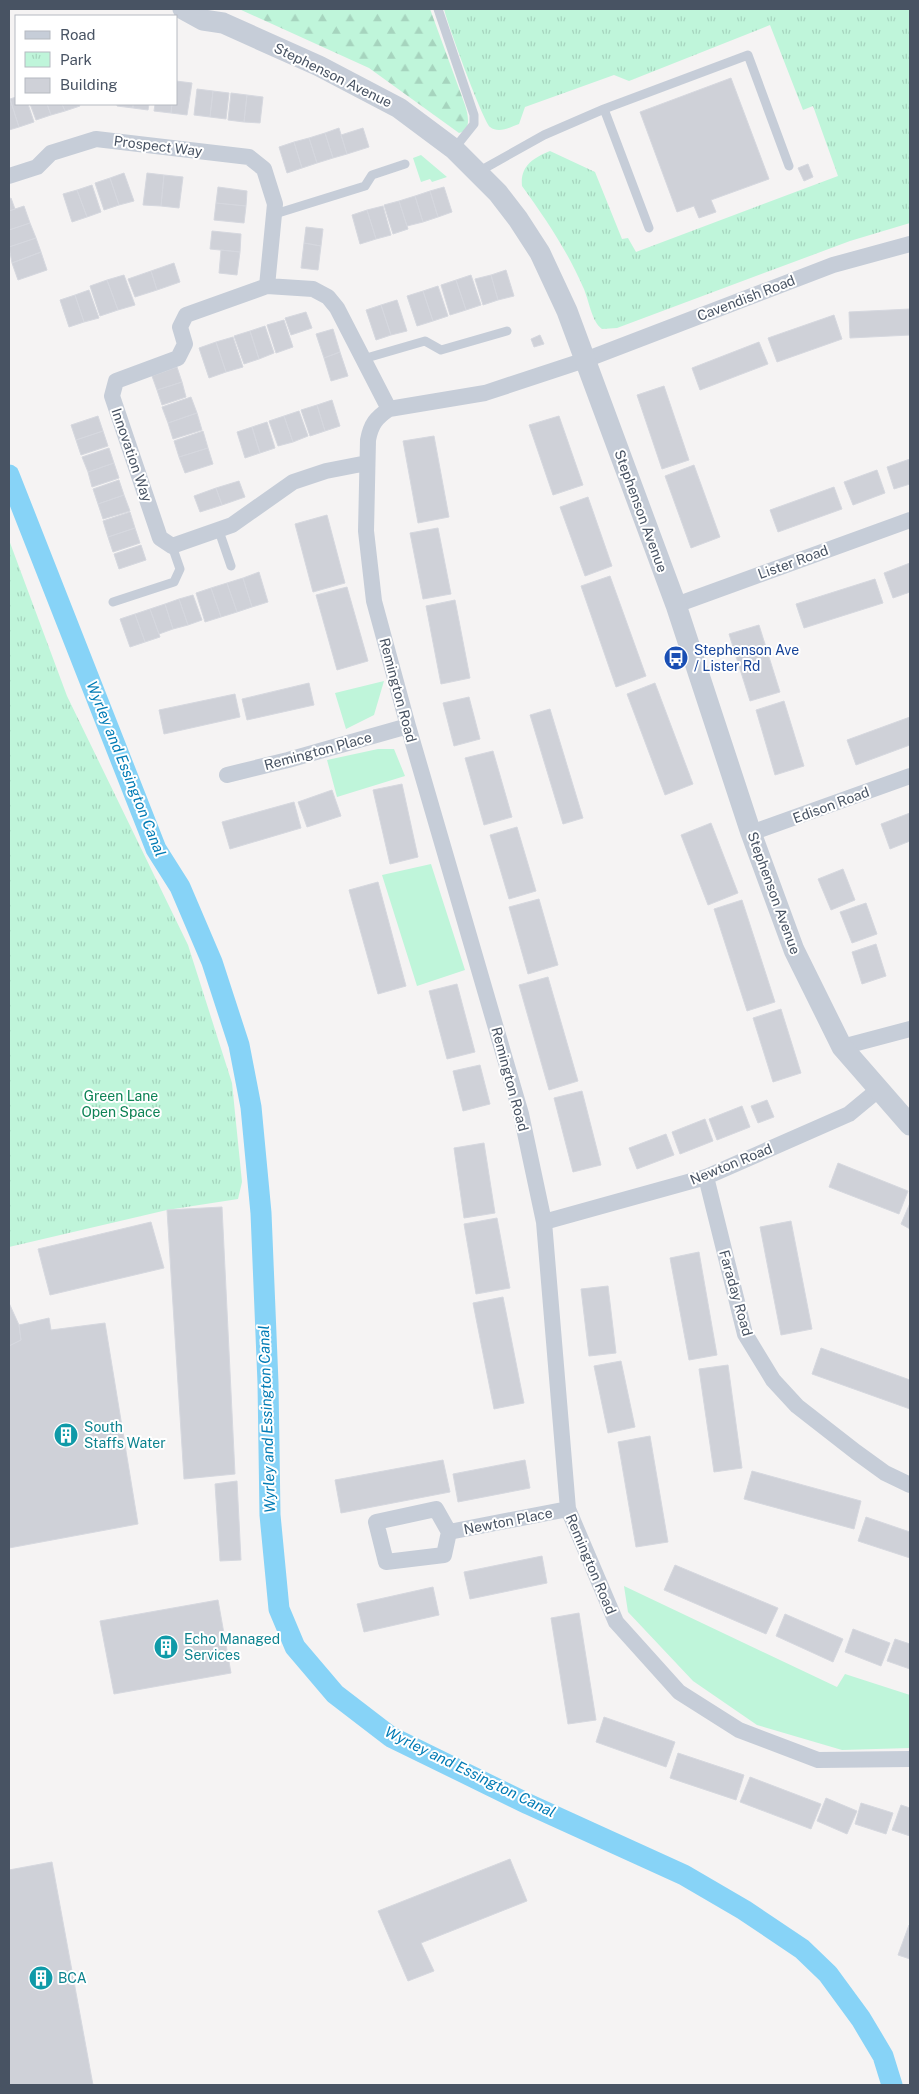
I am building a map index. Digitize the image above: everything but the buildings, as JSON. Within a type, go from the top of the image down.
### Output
[{"type":"street","name":"Stephenson Avenue","points":[[183,9],[203,20],[216,16],[374,93],[418,121],[454,149],[478,172],[518,219],[540,253],[567,311],[676,605],[751,833],[794,950],[842,1047],[910,1125]]},
{"type":"street","name":"Prospect Way","points":[[9,176],[38,167],[51,153],[96,139],[249,157],[264,169],[275,204],[267,286]]},
{"type":"street","name":"Cavendish Road","points":[[585,360],[833,265],[910,244]]},
{"type":"street","name":"Innovation Way","points":[[172,546],[160,538],[112,396],[116,381],[178,358],[185,344],[180,327],[186,315],[267,286],[313,289],[328,296],[337,308],[389,409]]},
{"type":"street","points":[[389,409],[485,393],[585,360]]},
{"type":"street","name":"Remington Road","points":[[389,409],[376,418],[371,427],[367,463],[366,531],[374,601],[408,726],[520,1114],[544,1222],[568,1509],[616,1622],[679,1692],[739,1730],[818,1760],[910,1760]]},
{"type":"street","points":[[172,546],[219,532],[293,482],[326,470],[367,463]]},
{"type":"street","name":"Lister Road","points":[[676,605],[910,520]]},
{"type":"street","name":"Remington Place","points":[[227,774],[288,760],[408,726]]},
{"type":"street","name":"Edison Road","points":[[751,833],[910,776]]},
{"type":"street","points":[[842,1047],[910,1029]]},
{"type":"street","name":"Newton Road","points":[[544,1222],[706,1177],[849,1114],[878,1090]]},
{"type":"street","name":"Faraday Road","points":[[706,1177],[745,1334],[773,1380],[797,1406],[842,1441],[885,1473],[910,1485]]},
{"type":"street","name":"Newton Place","points":[[436,1509],[449,1532],[444,1554],[386,1562],[376,1522],[436,1509]]},
{"type":"street","name":"Newton Place","points":[[449,1532],[568,1509]]},
{"type":"lane","points":[[438,9],[474,115],[474,124],[454,149]]},
{"type":"lane","points":[[478,172],[544,135],[604,109],[748,55],[790,166]]},
{"type":"lane","points":[[604,109],[649,228]]},
{"type":"lane","points":[[275,214],[365,186],[372,175],[405,164]]},
{"type":"lane","points":[[363,358],[425,340],[441,350],[507,330]]},
{"type":"lane","points":[[219,532],[231,566]]},
{"type":"lane","points":[[113,602],[174,582],[180,569],[172,546]]},
{"type":"green space","points":[[239,9],[430,9],[465,105],[468,122],[466,129],[459,133],[369,68]]},
{"type":"green space","points":[[444,9],[910,9],[910,223],[850,241],[617,328],[602,329],[595,321],[577,273],[563,247],[522,186],[525,168],[533,160],[550,151],[595,172],[622,239],[628,238],[636,252],[838,176],[813,106],[803,110],[770,25],[629,81],[614,75],[525,107],[519,124],[504,129],[493,129],[486,121],[480,108]]},
{"type":"green space","points":[[421,155],[447,177],[432,182],[430,179],[421,182],[413,158]]},
{"type":"green space","name":"Green Lane Open Space","points":[[9,540],[67,696],[188,945],[232,1083],[242,1182],[238,1199],[167,1210],[9,1247]]},
{"type":"green space","points":[[384,681],[374,715],[346,729],[335,693]]},
{"type":"green space","points":[[378,749],[394,749],[405,776],[337,797],[327,760]]},
{"type":"green space","points":[[431,864],[465,970],[417,986],[382,875]]},
{"type":"green space","points":[[624,1586],[837,1687],[845,1674],[910,1695],[910,1748],[842,1750],[757,1725],[693,1681],[628,1612]]},
{"type":"waterway","name":"Wyrley and Essington Canal","points":[[9,475],[156,849],[180,887],[212,962],[239,1045],[251,1107],[261,1213],[268,1383],[270,1515],[279,1609],[295,1647],[335,1694],[391,1737],[528,1804],[684,1875],[744,1910],[802,1949],[828,1974],[861,2019],[883,2056],[892,2085]]},
{"type":"place","name":"Stephenson Ave / Lister Rd","points":[[676,658]]},
{"type":"place","name":"South Staffs Water","points":[[66,1435]]},
{"type":"place","name":"Echo Managed Services","points":[[166,1647]]},
{"type":"place","name":"BCA","points":[[41,1978]]}]
